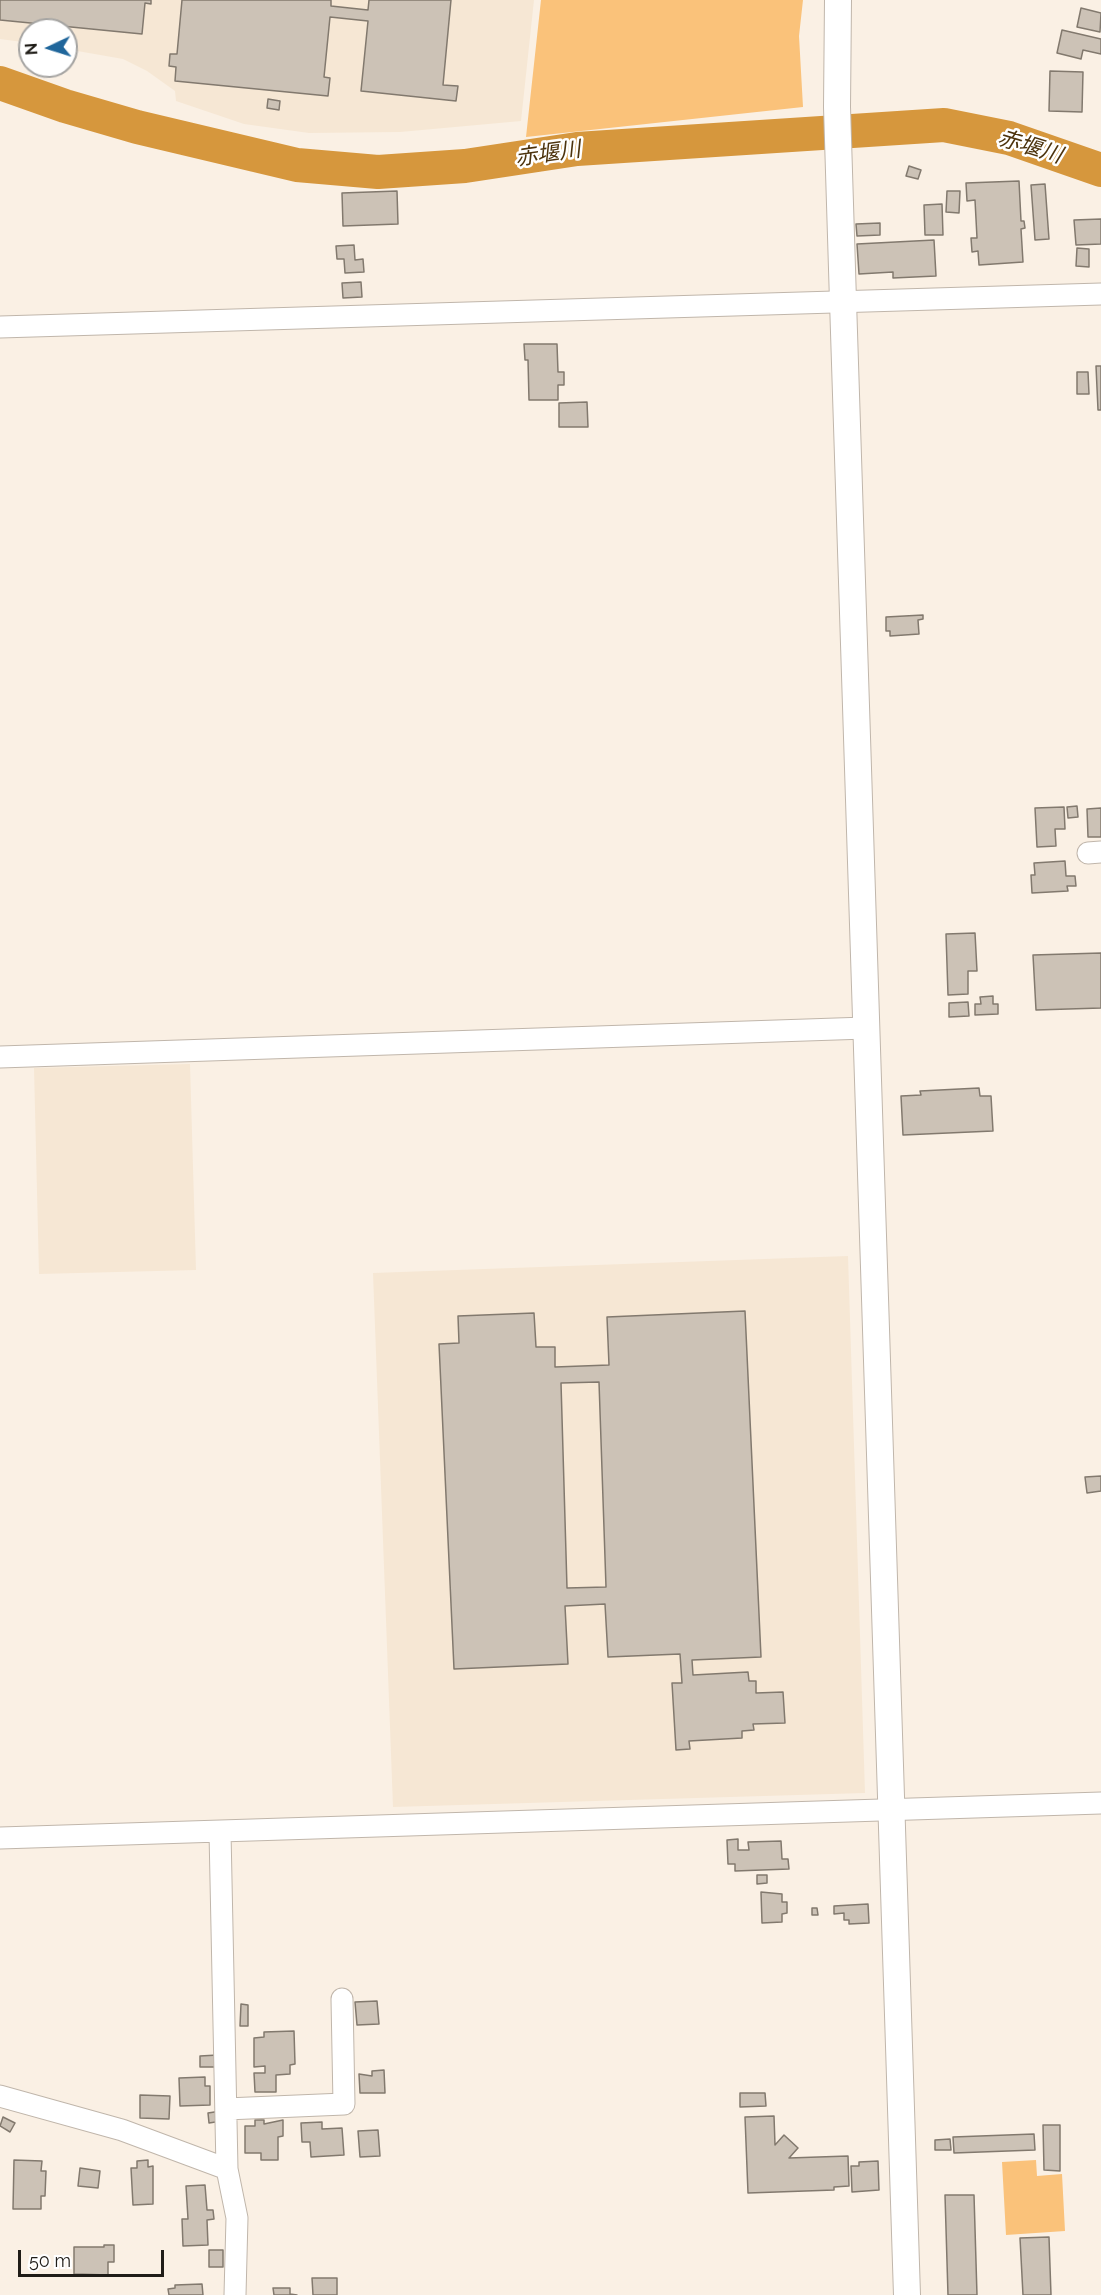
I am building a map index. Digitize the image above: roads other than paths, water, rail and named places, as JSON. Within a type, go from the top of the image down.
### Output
[{"type":"street","points":[[838,0],[837,107],[907,2295]]},
{"type":"street","points":[[0,327],[171,320],[509,313],[1101,294]]},
{"type":"street","points":[[0,1058],[866,1028]]},
{"type":"street","points":[[0,1838],[1101,1803]]},
{"type":"street","points":[[220,1832],[227,2169],[237,2218],[235,2295]]},
{"type":"street","points":[[226,2109],[344,2104],[342,1999]]},
{"type":"street","points":[[0,2096],[122,2130],[227,2169]]},
{"type":"waterway","name":"赤堰川","points":[[0,83],[65,106],[137,127],[297,165],[378,172],[465,166],[577,149],[944,125],[1009,138],[1101,170]]}]
